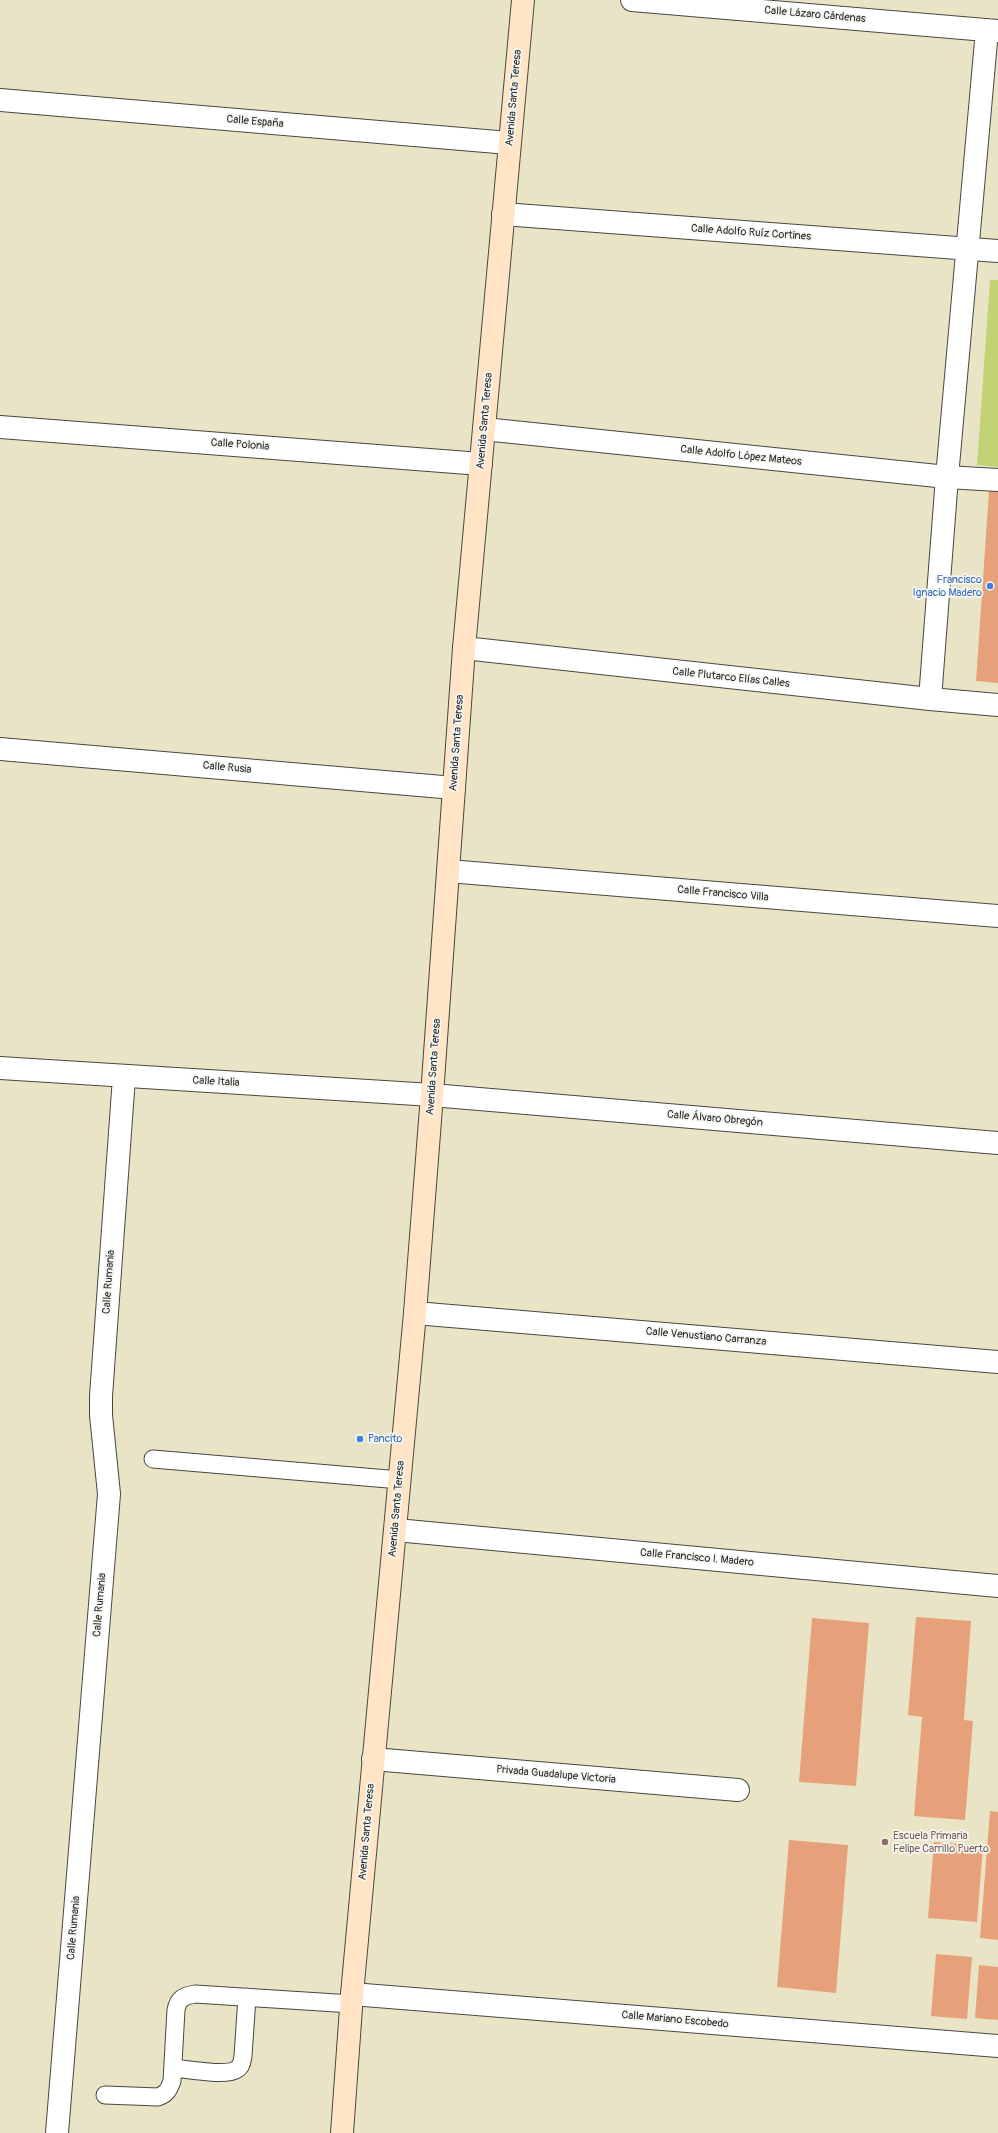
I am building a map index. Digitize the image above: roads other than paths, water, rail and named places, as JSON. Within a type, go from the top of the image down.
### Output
[{"type":"street","name":"Avenida Santa Teresa","points":[[342,2133],[373,1759],[396,1530],[415,1313],[464,648],[523,0]]},
{"type":"street","name":"Calle Lázaro Cárdenas","points":[[632,0],[992,30]]},
{"type":"street","points":[[930,700],[947,477],[968,249],[992,30]]},
{"type":"street","name":"Calle España","points":[[0,100],[509,143]]},
{"type":"street","name":"Calle Adolfo Ruíz Cortines","points":[[503,214],[998,251]]},
{"type":"street","name":"Calle Polonia","points":[[0,427],[480,464]]},
{"type":"street","name":"Calle Adolfo López Mateos","points":[[484,429],[947,477],[998,480]]},
{"type":"street","name":"Calle Plutarco Elías Calles","points":[[464,648],[930,700],[998,705]]},
{"type":"street","name":"Calle Rusia","points":[[0,749],[454,788]]},
{"type":"street","name":"Calle Francisco Villa","points":[[448,871],[998,916]]},
{"type":"street","name":"Calle Italia","points":[[0,1068],[432,1095]]},
{"type":"street","name":"Calle Rumania","points":[[57,2133],[109,1494],[101,1415],[101,1396],[124,1076]]},
{"type":"street","name":"Calle Álvaro Obregón","points":[[432,1095],[998,1143]]},
{"type":"street","name":"Calle Venustiano Carranza","points":[[415,1313],[998,1362]]},
{"type":"street","name":"Calle Francisco I. Madero","points":[[396,1530],[998,1586]]},
{"type":"street","name":"Privada Guadalupe Victoria","points":[[373,1759],[738,1790]]},
{"type":"street","name":"Calle Mariano Escobedo","points":[[352,1999],[998,2046]]},
{"type":"lane","points":[[154,1459],[400,1480]]},
{"type":"lane","points":[[105,2095],[149,2097],[164,2095],[172,2080],[178,2002],[186,1995],[195,1994],[247,1997],[352,1999]]},
{"type":"lane","points":[[173,2068],[225,2073],[238,2069],[242,2064],[243,2056],[247,1997]]},
{"type":"place","name":"Francisco Ignacio Madero","points":[[990,586]]},
{"type":"place","name":"Pancito","points":[[360,1439]]},
{"type":"place","name":"Escuela Primaria Felipe Carrillo Puerto","points":[[885,1842]]}]
